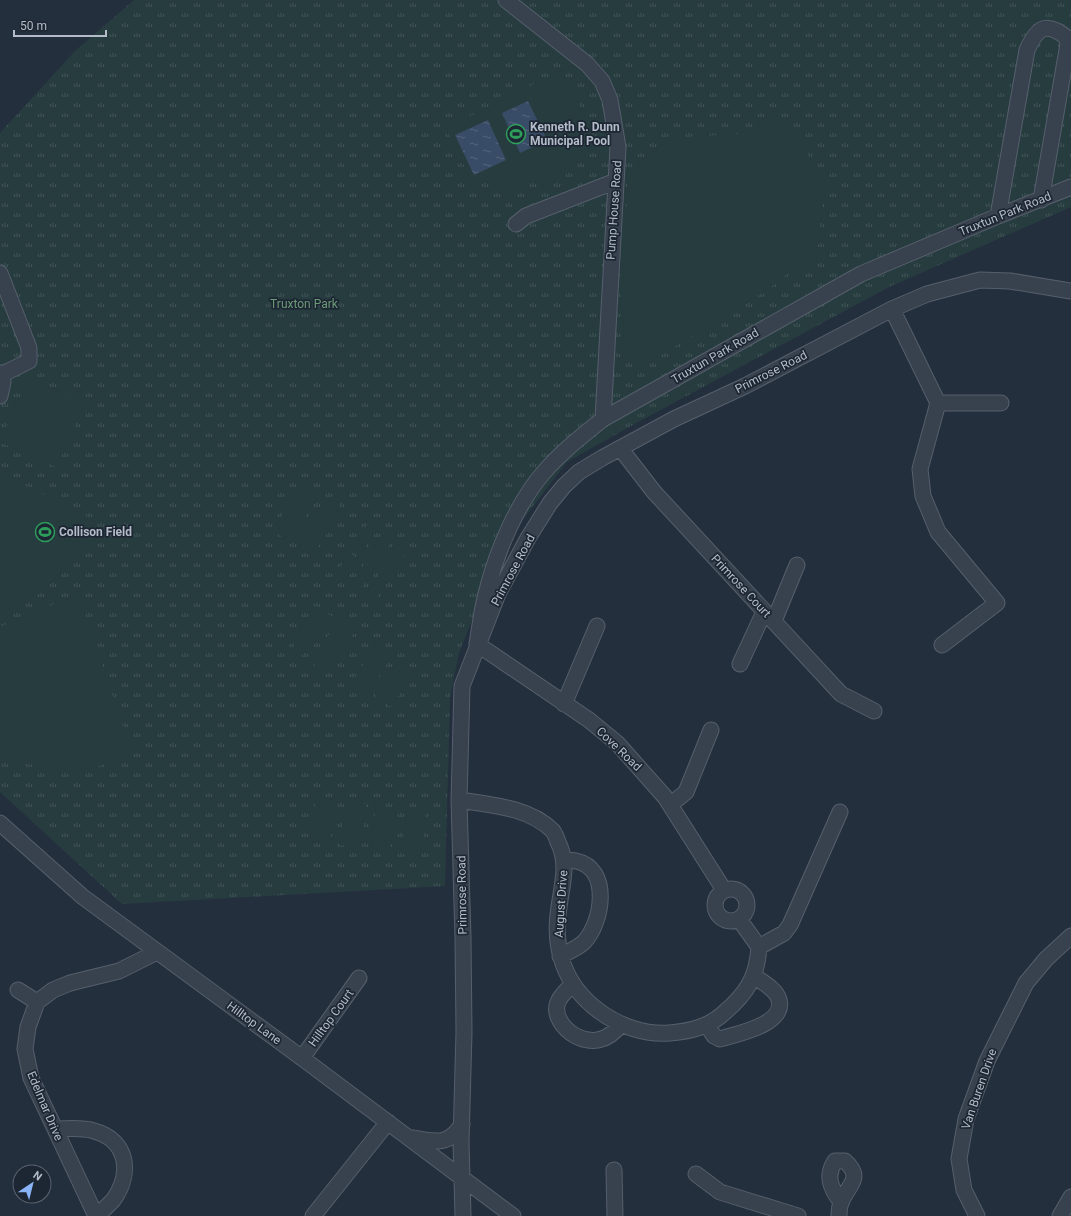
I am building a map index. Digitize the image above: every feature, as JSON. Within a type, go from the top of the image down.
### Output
[{"type":"street","name":"Pump House Road","points":[[506,0],[587,64],[602,81],[610,100],[618,147],[603,419]]},
{"type":"street","points":[[998,216],[1027,50],[1034,35],[1040,29],[1049,28],[1066,37],[1068,44],[1040,200]]},
{"type":"street","points":[[516,224],[526,216],[616,181]]},
{"type":"street","name":"Truxtun Park Road","points":[[477,644],[487,590],[503,544],[523,503],[542,474],[555,460],[569,446],[603,419],[861,274],[1071,187]]},
{"type":"street","points":[[0,273],[29,348],[29,361],[1,374],[3,382],[0,396]]},
{"type":"street","name":"Primrose Road","points":[[463,1216],[463,946],[459,800],[462,686],[477,644],[498,594],[528,538],[550,503],[564,486],[579,472],[620,448],[674,419],[745,386],[892,309],[927,294],[980,280],[1010,281],[1071,291]]},
{"type":"street","points":[[892,309],[938,403],[920,469],[923,496],[938,532],[997,603],[942,644]]},
{"type":"street","points":[[938,403],[1001,403]]},
{"type":"street","name":"Primrose Court","points":[[620,448],[654,492],[841,694],[874,711]]},
{"type":"street","points":[[740,664],[797,566]]},
{"type":"street","points":[[564,704],[598,626]]},
{"type":"street","name":"Cove Road","points":[[477,644],[564,704],[617,743],[642,770],[670,805],[724,890]]},
{"type":"street","points":[[670,805],[686,792],[711,730]]},
{"type":"street","name":"August Drive","points":[[459,800],[504,806],[532,817],[553,832],[563,852],[565,875],[558,908],[557,934],[560,956],[572,985],[581,996],[593,1007],[621,1024],[636,1029],[664,1033],[688,1031],[708,1025],[719,1018],[739,1000],[754,976],[759,947]]},
{"type":"street","points":[[739,919],[759,947],[784,933],[790,924],[840,812]]},
{"type":"street","name":"Hilltop Lane","points":[[0,823],[83,897],[513,1216]]},
{"type":"street","points":[[560,956],[584,942],[594,928],[600,910],[600,890],[593,872],[586,865],[576,861],[564,860]]},
{"type":"street","points":[[736,889],[744,895],[747,900],[747,911],[739,919],[728,921],[719,916],[716,911],[715,901],[717,896],[724,890],[736,889]]},
{"type":"street","name":"Van Buren Drive","points":[[977,1216],[964,1190],[959,1159],[966,1119],[987,1061],[1026,983],[1046,959],[1069,942]]},
{"type":"street","points":[[18,990],[37,1002],[53,990],[70,983],[119,971],[157,952]]},
{"type":"street","points":[[708,1025],[714,1036],[720,1039],[765,1025],[773,1018],[779,1006],[778,997],[767,985],[754,976]]},
{"type":"street","name":"Hilltop Court","points":[[302,1058],[359,978]]},
{"type":"street","points":[[572,985],[557,1003],[558,1014],[573,1035],[587,1040],[599,1041],[608,1037],[621,1024]]},
{"type":"street","name":"Edelmar Drive","points":[[37,1002],[28,1027],[26,1049],[31,1078],[96,1216]]},
{"type":"street","points":[[314,1216],[388,1122]]},
{"type":"street","points":[[409,1138],[437,1143],[456,1134],[462,1124]]},
{"type":"street","points":[[55,1129],[78,1128],[95,1131],[112,1140],[122,1150],[125,1162],[121,1186],[113,1200],[96,1216]]},
{"type":"street","points":[[614,1170],[615,1216]]},
{"type":"street","points":[[696,1174],[720,1192],[798,1216]]},
{"type":"street","points":[[1060,1216],[1071,1197]]},
{"type":"green space","name":"Truxton Park","points":[[134,0],[1071,0],[1071,207],[889,287],[567,462],[517,527],[478,604],[459,653],[450,697],[445,886],[122,904],[0,792],[0,133],[75,51]]},
{"type":"green space","name":"Kenneth R. Dunn Municipal Pool","points":[[562,70],[591,130],[577,138],[584,157],[555,175],[557,179],[543,187],[540,180],[503,196],[492,175],[472,182],[446,128]]},
{"type":"green space","points":[[781,119],[825,178],[816,262],[793,269],[767,290],[651,361],[645,363],[631,357],[624,350],[622,304],[628,180],[644,158],[671,138],[739,134]]},
{"type":"green space","points":[[28,378],[86,402],[56,467],[0,442]]},
{"type":"green space","name":"Collison Field","points":[[0,473],[96,521],[78,551],[57,577],[32,597],[0,612]]},
{"type":"green space","points":[[308,484],[317,490],[313,496],[317,499],[293,536],[289,533],[285,539],[276,533],[280,527],[276,525],[300,488],[304,490]]},
{"type":"green space","points":[[330,499],[340,505],[336,511],[340,514],[316,550],[312,548],[308,554],[298,548],[302,542],[299,539],[323,503],[326,505]]},
{"type":"green space","points":[[368,524],[377,530],[363,551],[354,545]]},
{"type":"green space","points":[[383,534],[392,540],[379,561],[369,555]]},
{"type":"green space","points":[[398,544],[407,550],[394,571],[384,565]]},
{"type":"green space","points":[[349,553],[359,559],[345,580],[336,574]]},
{"type":"green space","points":[[365,563],[374,569],[360,590],[351,584]]},
{"type":"green space","points":[[380,573],[389,579],[375,600],[366,594]]},
{"type":"green space","points":[[66,599],[73,600],[83,607],[132,754],[97,766],[66,770],[35,766],[0,755],[0,627]]},
{"type":"green space","points":[[323,602],[332,608],[328,614],[332,617],[308,653],[305,651],[301,657],[291,651],[295,645],[292,642],[315,606],[319,608]]},
{"type":"green space","points":[[345,617],[355,623],[351,629],[355,631],[331,668],[327,666],[323,672],[314,666],[318,659],[314,657],[338,621],[341,623]]},
{"type":"green space","points":[[376,645],[392,656],[368,693],[352,682]]},
{"type":"green space","points":[[398,660],[415,671],[391,707],[375,696]]},
{"type":"green space","points":[[316,797],[336,800],[330,844],[310,841]]},
{"type":"green space","points":[[346,802],[366,804],[360,848],[340,845]]},
{"type":"green space","points":[[376,806],[396,808],[390,852],[370,849]]},
{"type":"green space","points":[[407,810],[426,812],[421,856],[401,853]]},
{"type":"water","points":[[528,101],[547,140],[520,153],[502,113]]},
{"type":"water","points":[[488,120],[506,160],[474,175],[455,135]]},
{"type":"place","name":"Kenneth R. Dunn Municipal Pool","points":[[516,134]]},
{"type":"place","name":"Collison Field","points":[[45,532]]}]
